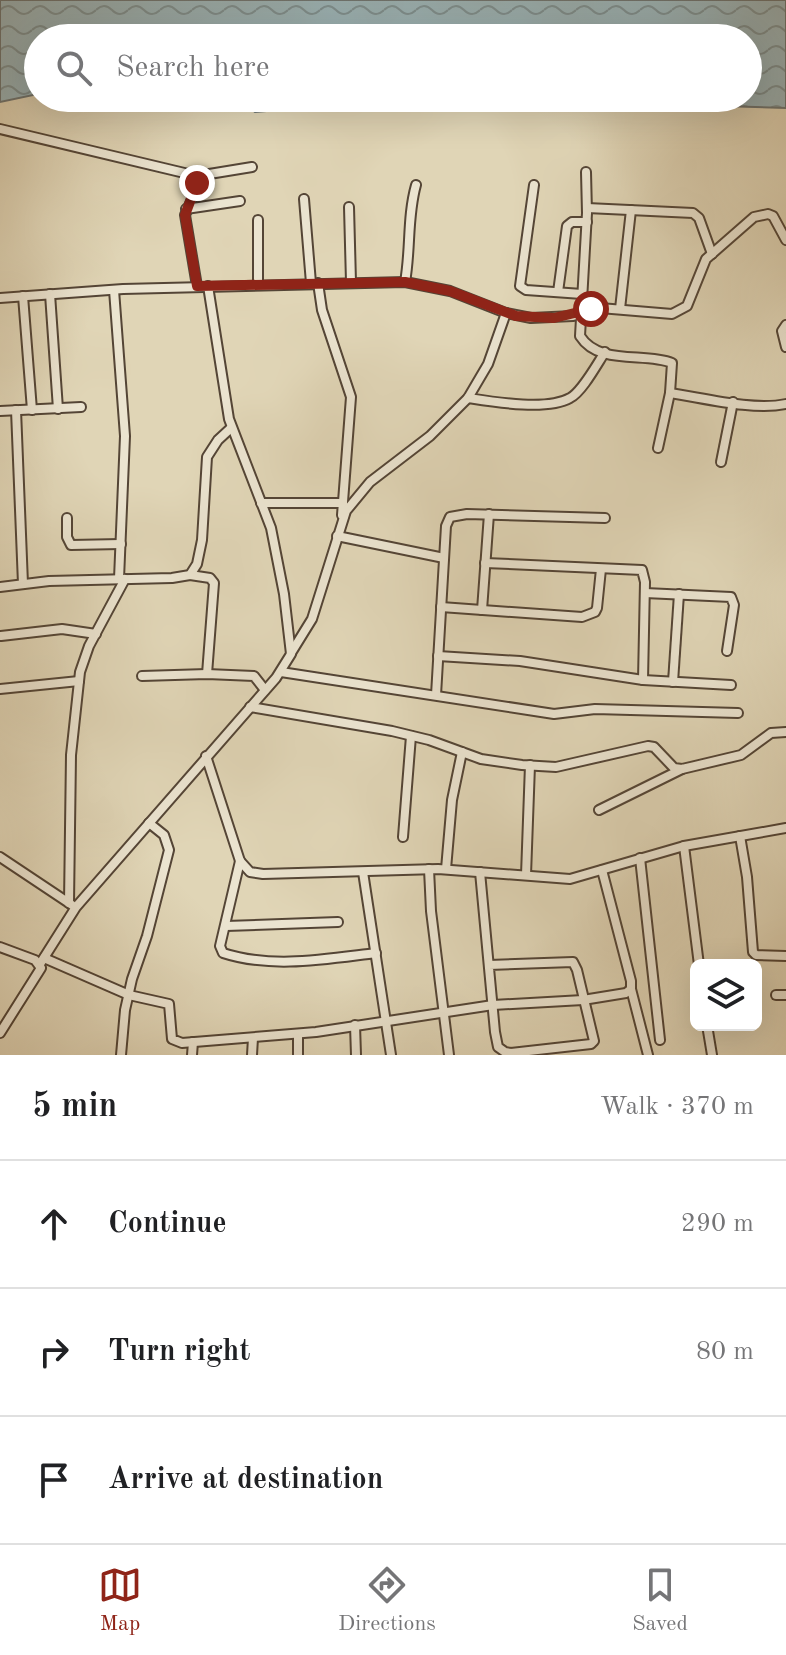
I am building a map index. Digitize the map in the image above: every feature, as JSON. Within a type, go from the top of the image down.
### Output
[{"type":"street","points":[[0,129],[197,176],[252,167]]},
{"type":"street","points":[[586,172],[587,222],[579,328],[585,343],[605,352],[633,359],[668,361],[673,368],[658,448]]},
{"type":"street","points":[[197,176],[196,190],[186,209],[197,286]]},
{"type":"street","points":[[405,282],[409,254],[409,210],[416,185]]},
{"type":"street","points":[[534,185],[520,286],[526,290],[582,294]]},
{"type":"street","points":[[0,1033],[38,977],[42,961],[72,905],[149,823],[281,672],[312,619],[341,520],[351,397],[314,283],[304,199]]},
{"type":"street","points":[[186,209],[240,201]]},
{"type":"street","points":[[349,207],[351,282]]},
{"type":"street","points":[[587,208],[693,213],[699,218],[712,254]]},
{"type":"street","points":[[620,309],[631,210]]},
{"type":"street","points":[[0,298],[197,286],[405,282],[450,291],[506,313],[531,318],[554,318],[600,308],[660,315],[680,311],[687,306],[702,266],[754,217],[773,216],[786,240]]},
{"type":"street","points":[[258,220],[258,284]]},
{"type":"street","points":[[558,292],[567,226],[572,222],[587,222]]},
{"type":"street","points":[[208,286],[231,428],[276,550],[291,654]]},
{"type":"street","points":[[72,905],[71,755],[79,681],[83,660],[122,579],[125,436],[114,290]]},
{"type":"street","points":[[50,294],[58,409]]},
{"type":"street","points":[[23,296],[32,410]]},
{"type":"street","points":[[341,520],[370,482],[430,436],[468,398],[488,364],[506,313]]},
{"type":"street","points":[[786,325],[782,331],[786,347]]},
{"type":"street","points":[[468,398],[524,405],[566,400],[577,393],[605,352]]},
{"type":"street","points":[[670,393],[733,402],[786,404]]},
{"type":"street","points":[[721,462],[733,402]]},
{"type":"street","points":[[0,411],[81,407]]},
{"type":"street","points":[[16,410],[23,584]]},
{"type":"street","points":[[190,575],[197,564],[202,540],[207,457],[231,428]]},
{"type":"street","points":[[261,503],[343,503]]},
{"type":"street","points":[[482,610],[489,514]]},
{"type":"street","points":[[436,695],[446,526],[450,517],[489,514],[605,518]]},
{"type":"street","points":[[67,518],[67,537],[71,545],[121,544]]},
{"type":"street","points":[[337,536],[444,558]]},
{"type":"street","points":[[485,563],[642,570],[645,593],[643,680]]},
{"type":"street","points":[[441,607],[582,617],[590,615],[597,608],[601,569]]},
{"type":"street","points":[[0,587],[190,575],[210,578],[214,583],[207,674]]},
{"type":"street","points":[[645,593],[731,597],[734,605],[727,651]]},
{"type":"street","points":[[673,682],[679,594]]},
{"type":"street","points":[[1,636],[62,629],[96,634]]},
{"type":"street","points":[[438,656],[520,661],[643,680],[731,685]]},
{"type":"street","points":[[281,672],[554,714],[595,709],[738,713]]},
{"type":"street","points":[[142,676],[254,676],[265,690]]},
{"type":"street","points":[[0,689],[79,681]]},
{"type":"street","points":[[250,707],[411,736],[495,761],[530,765],[570,764],[648,746],[654,747],[674,768],[682,769]]},
{"type":"street","points":[[599,810],[682,769],[741,755],[771,733],[786,732]]},
{"type":"street","points":[[403,837],[411,736]]},
{"type":"street","points":[[446,869],[452,800],[462,752]]},
{"type":"street","points":[[206,756],[240,861],[250,872],[263,874],[446,869],[570,879],[684,846],[786,828]]},
{"type":"street","points":[[526,875],[530,765]]},
{"type":"street","points":[[121,1055],[129,995],[169,850],[164,835],[149,823]]},
{"type":"street","points":[[740,836],[753,952],[756,955],[786,956]]},
{"type":"street","points":[[684,846],[698,959]]},
{"type":"street","points":[[0,857],[72,905]]},
{"type":"street","points":[[640,858],[660,1040]]},
{"type":"street","points":[[240,861],[221,950],[230,955],[271,962],[315,961],[376,953]]},
{"type":"street","points":[[429,869],[431,911],[449,1055]]},
{"type":"street","points":[[602,870],[621,936],[648,1055]]},
{"type":"street","points":[[363,872],[391,1055]]},
{"type":"street","points":[[480,872],[489,965],[493,1005],[498,1047],[511,1053],[591,1044],[594,1041],[573,962],[489,965]]},
{"type":"street","points":[[226,926],[338,922]]},
{"type":"street","points":[[0,947],[129,995],[169,1004],[172,1039],[175,1042],[298,1034],[493,1005],[583,1000],[626,993],[631,989]]},
{"type":"street","points":[[355,1025],[356,1055]]},
{"type":"street","points":[[708,1031],[712,1055]]},
{"type":"street","points":[[298,1034],[298,1055]]},
{"type":"street","points":[[252,1055],[253,1038]]},
{"type":"street","points":[[192,1055],[193,1042]]},
{"type":"water","points":[[0,0],[786,0],[786,108],[762,107],[762,24],[24,24],[24,97],[0,102]]},
{"type":"route","points":[[197,183],[185,215],[197,286],[405,282],[450,291],[516,316],[554,318],[573,316],[591,309]]}]
